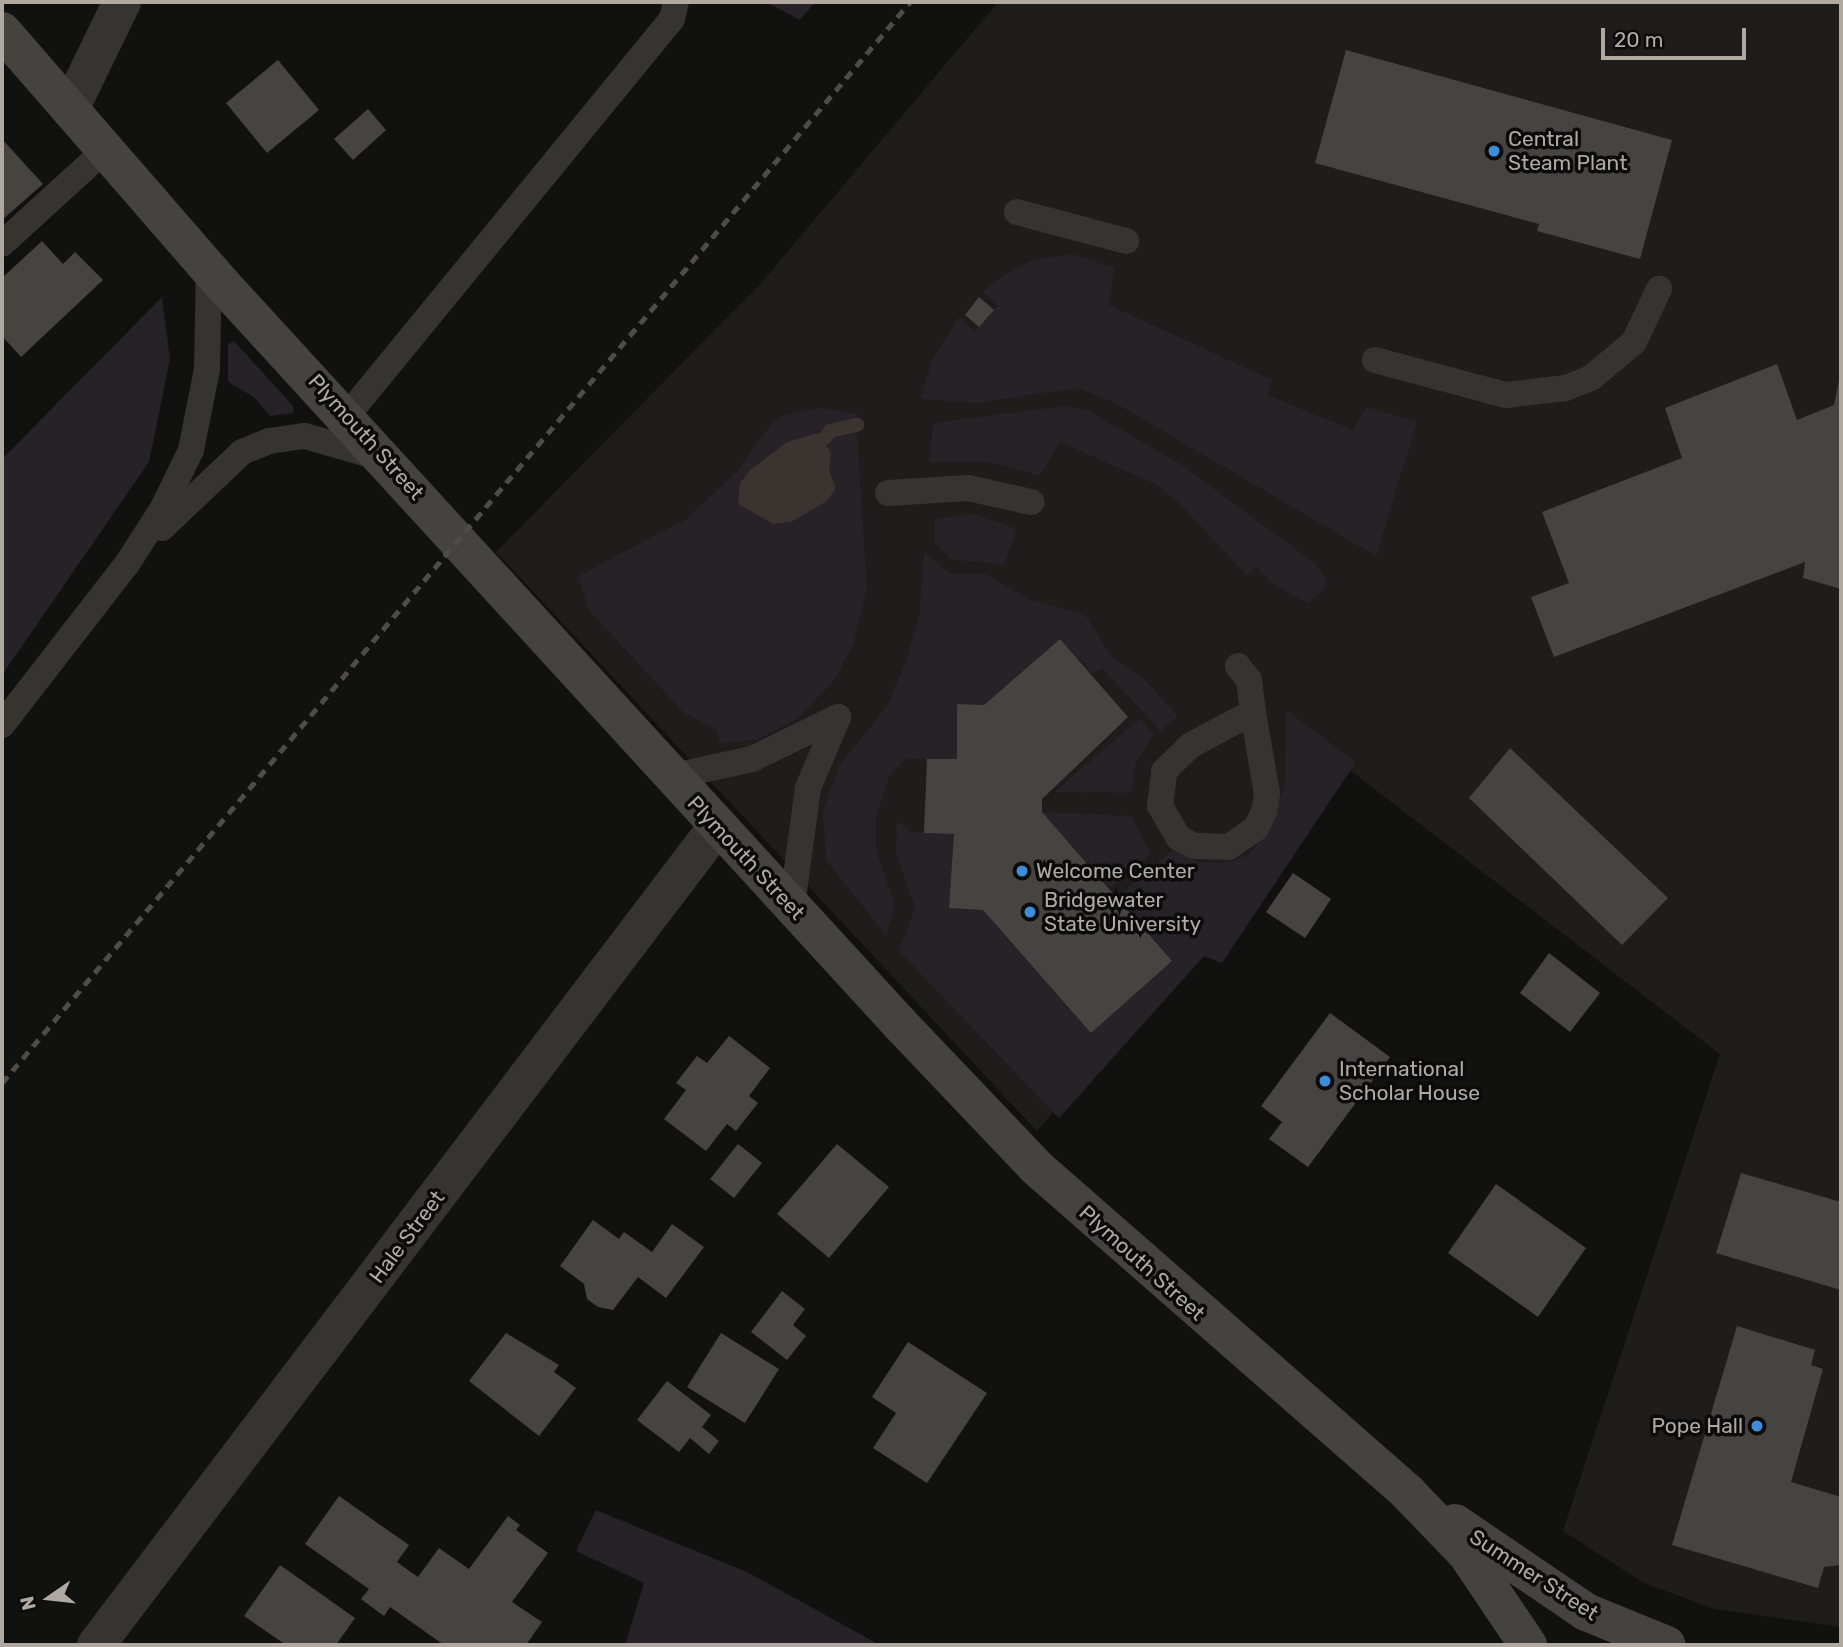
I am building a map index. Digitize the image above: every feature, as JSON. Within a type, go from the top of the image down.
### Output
[{"type":"main road","name":"Plymouth Street","points":[[2,31],[107,148],[209,269],[346,416],[716,828],[1036,1167],[1408,1493],[1466,1553],[1528,1645]]},
{"type":"main road","name":"Summer Street","points":[[1408,1493],[1586,1612],[1667,1645]]},
{"type":"street","points":[[71,107],[122,2]]},
{"type":"street","name":"Hale Street","points":[[96,1645],[716,828]]},
{"type":"lane","points":[[346,416],[672,19],[676,2]]},
{"type":"lane","points":[[2,244],[107,148]]},
{"type":"lane","points":[[1017,212],[1126,242]]},
{"type":"lane","points":[[2,725],[127,564],[163,508],[191,450],[207,369],[209,269]]},
{"type":"lane","points":[[1375,360],[1506,396],[1566,388],[1591,378],[1634,342],[1659,289]]},
{"type":"lane","points":[[127,564],[205,484],[255,446],[305,436],[385,459]]},
{"type":"lane","points":[[888,493],[968,488],[1031,502]]},
{"type":"lane","points":[[1238,666],[1249,680],[1267,794],[1264,812],[1256,828],[1228,847],[1194,846],[1178,837],[1160,806],[1164,771],[1191,746],[1252,712]]},
{"type":"lane","points":[[670,777],[752,759],[838,717],[808,788],[792,906]]},
{"type":"shaded area","points":[[766,2],[815,2],[800,20]]},
{"type":"shaded area","name":"Bridgewater State University","points":[[998,2],[1841,2],[1841,1627],[1715,1609],[1644,1583],[1563,1531],[1720,1054],[1351,771],[1037,1131],[496,552],[762,282]]},
{"type":"shaded area","points":[[1073,254],[1114,268],[1109,305],[1272,380],[1267,395],[1353,430],[1366,407],[1417,422],[1376,556],[1117,404],[1078,388],[976,403],[920,399],[932,361],[959,317],[975,331],[998,306],[983,292],[996,280],[1030,261]]},
{"type":"shaded area","points":[[162,297],[170,359],[149,462],[2,675],[2,459]]},
{"type":"shaded area","points":[[234,341],[293,406],[293,413],[270,416],[254,397],[228,382],[228,344]]},
{"type":"shaded area","points":[[1063,406],[1087,410],[1179,463],[1313,562],[1327,579],[1323,590],[1308,603],[1274,585],[1256,567],[1247,575],[1178,502],[1155,484],[1060,442],[1040,476],[990,462],[929,462],[933,423]]},
{"type":"shaded area","points":[[821,408],[859,415],[847,428],[857,433],[867,589],[853,644],[834,681],[797,719],[756,740],[719,743],[717,730],[684,713],[589,610],[578,576],[685,520],[736,473],[772,423],[787,414]]},
{"type":"shaded area","points":[[818,433],[831,453],[829,471],[836,488],[827,501],[791,522],[773,524],[738,504],[740,483],[749,471],[787,442]]},
{"type":"shaded area","points":[[974,514],[1017,529],[1004,564],[953,560],[935,543],[935,519]]},
{"type":"shaded area","points":[[924,553],[951,574],[986,574],[1028,599],[1085,615],[1113,658],[1143,678],[1178,716],[1161,731],[1102,668],[1093,674],[1060,639],[984,705],[957,704],[957,759],[906,759],[890,775],[876,816],[876,850],[895,906],[886,935],[826,860],[823,811],[839,766],[887,706],[905,664],[919,617]]},
{"type":"shaded area","points":[[1286,710],[1356,762],[1222,963],[1204,956],[1059,1118],[899,951],[915,907],[896,854],[897,821],[912,832],[954,834],[949,908],[983,910],[1091,1033],[1172,961],[1117,897],[1174,849],[1199,863],[1225,863],[1248,855],[1270,830],[1285,784]]},
{"type":"shaded area","points":[[1140,718],[1154,734],[1136,761],[1131,793],[1055,792]]},
{"type":"shaded area","points":[[1042,812],[1131,816],[1151,854],[1110,888]]},
{"type":"shaded area","points":[[596,1510],[749,1573],[880,1645],[625,1645],[644,1583],[576,1551]]},
{"type":"building","name":"Central Steam Plant","points":[[1346,50],[1672,140],[1640,259],[1537,231],[1539,224],[1315,163]]},
{"type":"building","points":[[278,60],[319,110],[267,153],[226,103]]},
{"type":"building","points":[[368,109],[386,130],[353,160],[334,139]]},
{"type":"building","points":[[2,139],[43,184],[2,220]]},
{"type":"building","points":[[42,241],[63,264],[75,252],[103,280],[21,357],[2,336],[2,278]]},
{"type":"building","points":[[979,297],[994,310],[979,327],[965,315]]},
{"type":"building","points":[[1777,364],[1797,420],[1834,405],[1841,371],[1841,589],[1803,578],[1805,562],[1554,657],[1531,597],[1569,583],[1542,512],[1682,458],[1665,408]]},
{"type":"building","name":"Welcome Center","points":[[1060,639],[1128,717],[1042,799],[1042,812],[1172,961],[1091,1033],[983,910],[949,908],[954,834],[924,833],[927,759],[957,759],[957,704],[984,705]]},
{"type":"building","points":[[1510,748],[1668,898],[1622,945],[1469,798]]},
{"type":"building","points":[[1293,873],[1331,899],[1305,938],[1266,912]]},
{"type":"building","points":[[1549,953],[1600,993],[1570,1032],[1520,993]]},
{"type":"building","name":"International Scholar House","points":[[1330,1013],[1390,1057],[1308,1167],[1269,1139],[1282,1122],[1261,1106]]},
{"type":"building","points":[[729,1036],[770,1068],[749,1096],[758,1103],[736,1131],[727,1124],[706,1151],[664,1119],[686,1090],[676,1083],[697,1056],[707,1063]]},
{"type":"building","points":[[738,1144],[762,1163],[734,1198],[710,1179]]},
{"type":"building","points":[[837,1144],[889,1187],[829,1258],[777,1214]]},
{"type":"building","points":[[1741,1173],[1841,1202],[1841,1290],[1716,1253]]},
{"type":"building","points":[[1496,1184],[1586,1248],[1538,1317],[1448,1253]]},
{"type":"building","points":[[593,1220],[619,1239],[624,1232],[652,1252],[672,1224],[704,1247],[666,1298],[638,1277],[613,1310],[598,1307],[587,1299],[584,1284],[560,1266]]},
{"type":"building","points":[[782,1291],[805,1309],[793,1325],[806,1336],[787,1360],[751,1332]]},
{"type":"building","name":"Pope Hall","points":[[1737,1326],[1815,1350],[1811,1365],[1823,1369],[1791,1482],[1841,1497],[1841,1565],[1824,1567],[1818,1588],[1672,1545]]},
{"type":"building","points":[[506,1333],[559,1365],[554,1372],[576,1388],[539,1436],[469,1381]]},
{"type":"building","points":[[721,1333],[779,1369],[745,1423],[687,1387]]},
{"type":"building","points":[[908,1342],[987,1393],[927,1483],[873,1448],[896,1413],[872,1397]]},
{"type":"building","points":[[667,1381],[711,1415],[702,1427],[719,1441],[709,1454],[690,1438],[679,1452],[637,1420]]},
{"type":"building","points":[[339,1496],[409,1545],[397,1562],[418,1577],[439,1548],[469,1569],[508,1516],[520,1525],[516,1530],[548,1553],[512,1602],[542,1622],[526,1645],[444,1645],[390,1607],[384,1616],[361,1599],[369,1589],[305,1544]]},
{"type":"building","points":[[280,1565],[355,1618],[336,1645],[286,1645],[244,1616]]},
{"type":"waterway","points":[[825,438],[830,431],[857,425]]},
{"type":"railway","points":[[2,1083],[910,2]]},
{"type":"place","name":"Central Steam Plant","points":[[1494,151]]},
{"type":"place","name":"Welcome Center","points":[[1022,871]]},
{"type":"place","name":"Bridgewater State University","points":[[1030,912]]},
{"type":"place","name":"International Scholar House","points":[[1325,1081]]},
{"type":"place","name":"Pope Hall","points":[[1757,1426]]}]
